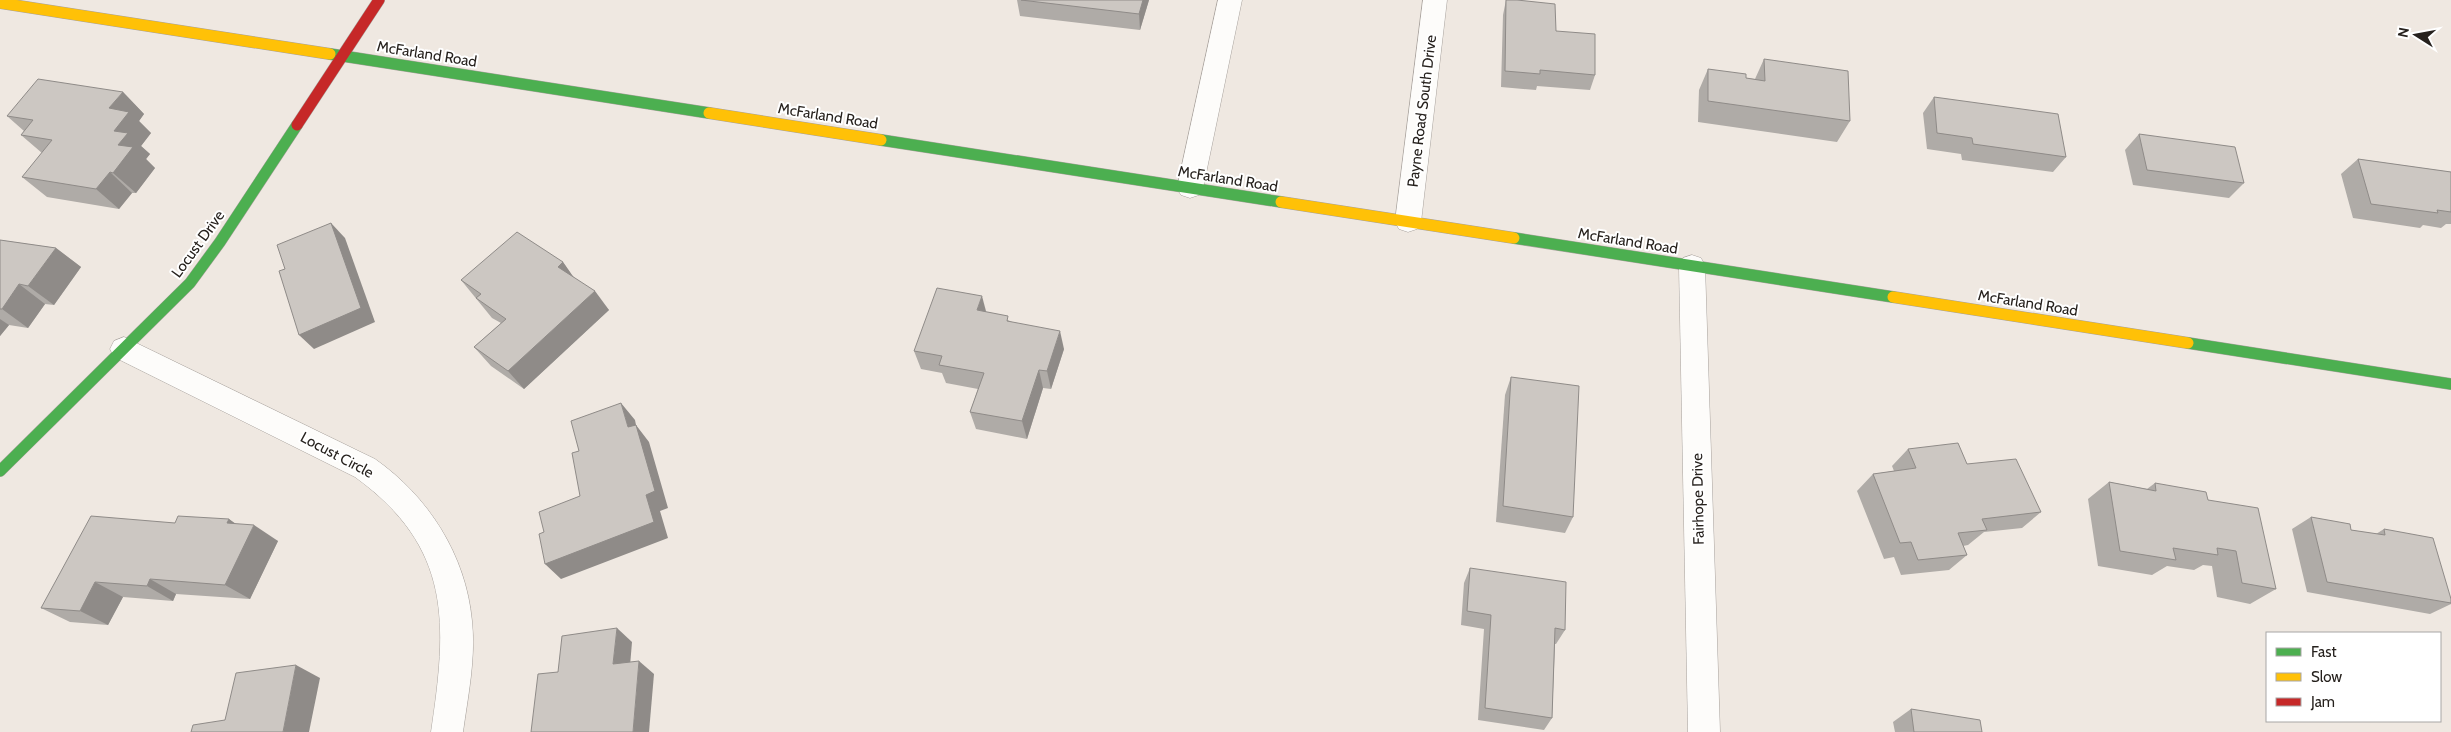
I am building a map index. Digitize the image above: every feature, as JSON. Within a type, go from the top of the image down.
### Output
[{"type":"street","name":"Locust Drive","points":[[0,471],[190,283],[220,242],[379,0]]},
{"type":"street","points":[[1190,188],[1230,0]]},
{"type":"street","name":"Payne Road South Drive","points":[[1408,222],[1435,0]]},
{"type":"street","name":"McFarland Road","points":[[0,2],[2451,384]]},
{"type":"street","name":"Fairhope Drive","points":[[1692,266],[1704,732]]},
{"type":"street","name":"Locust Circle","points":[[124,349],[365,468],[379,477],[413,510],[439,552],[457,620],[454,678],[447,732]]},
{"type":"building","points":[[1021,0],[1143,0],[1139,14]]},
{"type":"building","points":[[1506,0],[1555,4],[1556,31],[1595,34],[1595,75],[1540,70],[1540,74],[1505,71]]},
{"type":"building","points":[[1764,59],[1848,71],[1850,121],[1708,101],[1708,69],[1746,74],[1746,78],[1765,81]]},
{"type":"building","points":[[38,79],[123,92],[109,108],[129,112],[114,131],[128,133],[118,145],[133,147],[113,173],[110,172],[96,189],[22,177],[52,140],[21,135],[33,120],[7,116]]},
{"type":"building","points":[[1934,97],[2058,114],[2066,157],[1973,144],[1972,138],[1937,133]]},
{"type":"building","points":[[2139,134],[2235,147],[2244,183],[2147,170]]},
{"type":"building","points":[[2358,159],[2451,172],[2451,212],[2437,210],[2438,213],[2371,204]]},
{"type":"building","points":[[331,223],[361,308],[299,335],[279,271],[285,269],[277,245]]},
{"type":"building","points":[[517,232],[563,262],[558,267],[595,291],[508,371],[474,347],[506,319],[476,298],[481,294],[461,280]]},
{"type":"building","points":[[0,240],[56,248],[28,286],[19,284],[2,309],[0,309]]},
{"type":"building","points":[[937,288],[982,296],[977,310],[1008,316],[1007,321],[1060,331],[1047,371],[1039,370],[1022,421],[970,412],[984,373],[939,365],[942,356],[914,351]]},
{"type":"building","points":[[1511,377],[1579,386],[1573,517],[1503,506]]},
{"type":"building","points":[[621,403],[628,427],[636,425],[655,491],[646,495],[654,522],[545,564],[539,534],[544,532],[539,512],[580,496],[572,453],[579,451],[571,421]]},
{"type":"building","points":[[1958,443],[1967,464],[2016,459],[2041,512],[1982,519],[1987,530],[1958,533],[1967,555],[1918,560],[1911,542],[1900,543],[1873,474],[1916,468],[1908,449]]},
{"type":"building","points":[[2109,482],[2156,491],[2155,483],[2206,492],[2208,500],[2258,508],[2276,589],[2242,583],[2236,551],[2217,548],[2218,555],[2173,548],[2176,560],[2120,551]]},
{"type":"building","points":[[91,516],[175,523],[178,516],[229,519],[227,523],[254,525],[225,585],[150,579],[147,586],[95,582],[80,611],[41,608]]},
{"type":"building","points":[[2311,517],[2350,524],[2351,530],[2385,535],[2384,529],[2433,538],[2451,603],[2327,582]]},
{"type":"building","points":[[1470,568],[1566,582],[1565,630],[1555,628],[1552,718],[1485,708],[1491,615],[1467,611]]},
{"type":"building","points":[[617,628],[613,664],[639,661],[633,732],[531,732],[538,674],[558,672],[562,636]]},
{"type":"building","points":[[296,665],[283,732],[191,732],[193,725],[225,720],[236,673]]},
{"type":"building","points":[[1911,709],[1980,720],[1982,732],[1914,732]]},
{"type":"traffic: fast","points":[[330,54],[709,113]]},
{"type":"traffic: fast","points":[[0,471],[190,283],[220,242],[297,125]]},
{"type":"traffic: fast","points":[[881,140],[1281,202]]},
{"type":"traffic: fast","points":[[1514,238],[1893,297]]},
{"type":"traffic: fast","points":[[2188,343],[2451,384]]},
{"type":"traffic: slow","points":[[0,3],[330,54]]},
{"type":"traffic: slow","points":[[709,113],[881,140]]},
{"type":"traffic: slow","points":[[1281,202],[1514,238]]},
{"type":"traffic: slow","points":[[1893,297],[2188,343]]},
{"type":"traffic: jam","points":[[297,125],[379,0]]}]
